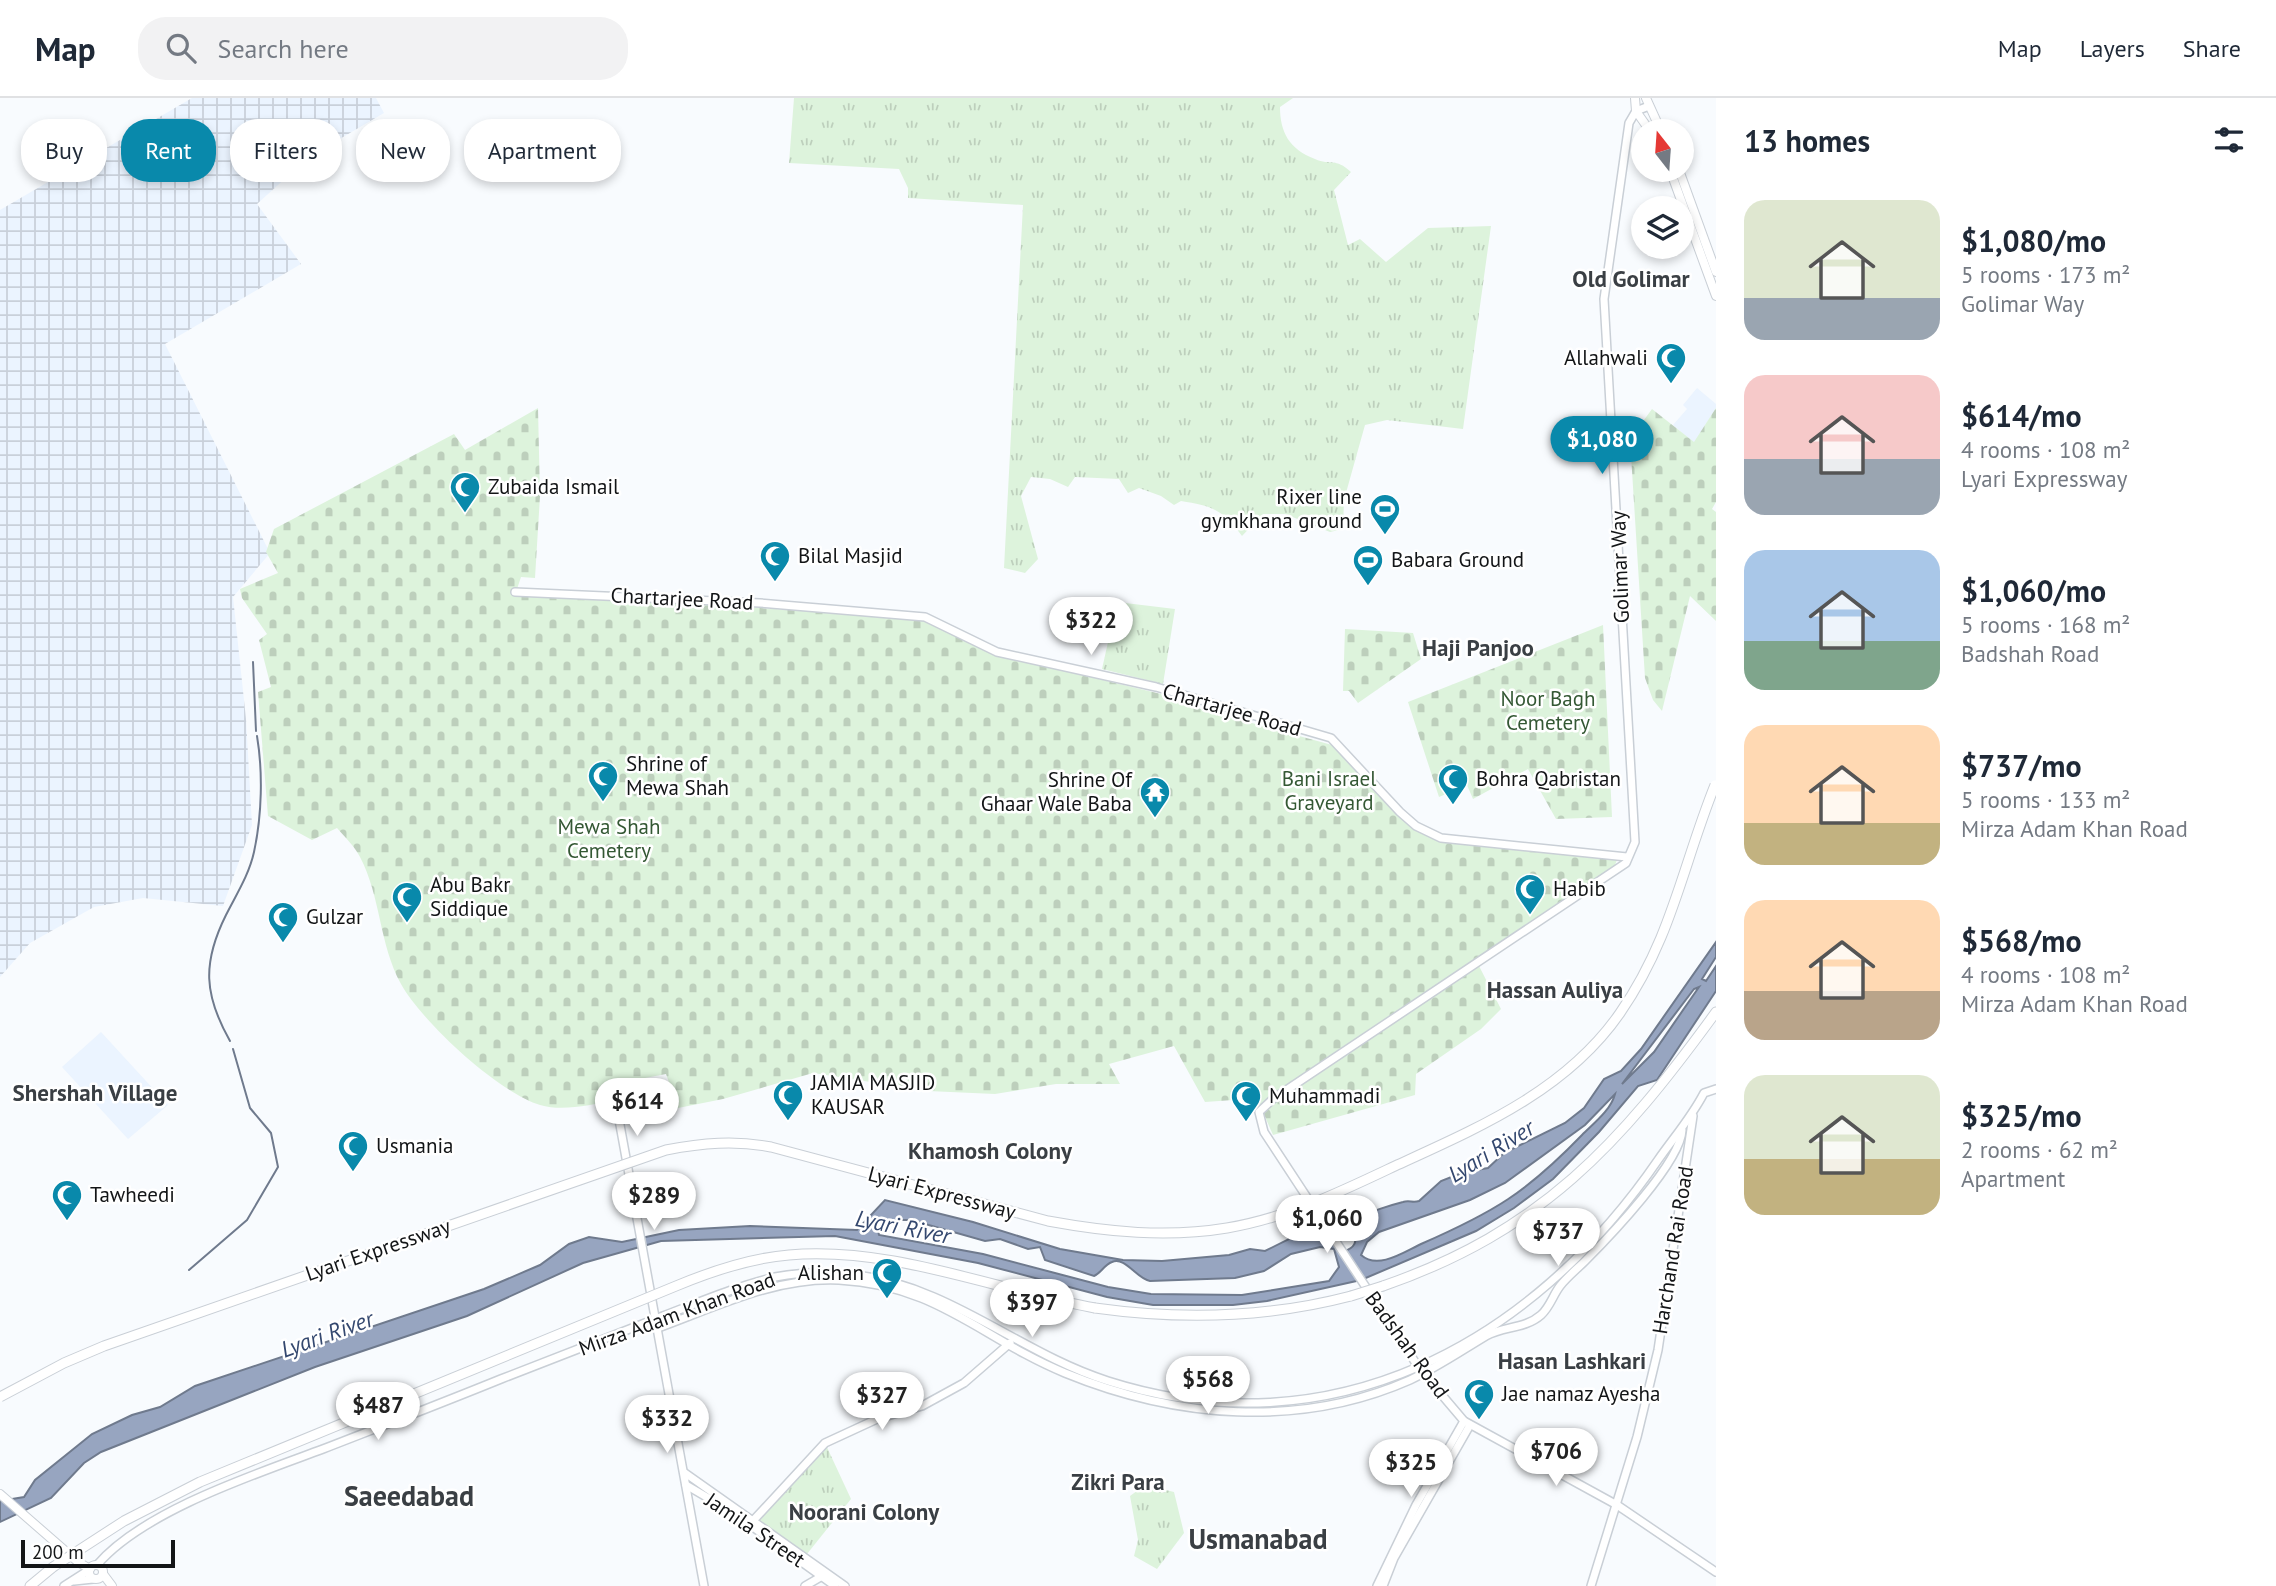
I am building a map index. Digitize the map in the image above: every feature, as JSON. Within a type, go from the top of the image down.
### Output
[{"type":"highway","name":"Lyari Expressway","points":[[0,1397],[64,1363],[104,1346],[666,1150],[699,1144],[749,1143],[771,1147],[1048,1221],[1093,1229],[1185,1233],[1225,1228],[1297,1211],[1493,1121],[1524,1102],[1579,1058],[1619,1015],[1648,967],[1681,891],[1716,784]]},
{"type":"highway","points":[[30,1586],[96,1538],[201,1482],[692,1280],[756,1260],[797,1254],[857,1256],[1049,1300],[1161,1315],[1267,1312],[1351,1296],[1383,1286],[1473,1248],[1559,1192],[1634,1119],[1716,1012]]},
{"type":"main road","points":[[1635,98],[1636,111],[1642,119]]},
{"type":"main road","points":[[1636,111],[1648,102],[1656,119]]},
{"type":"main road","name":"Golimar Way","points":[[1627,857],[1635,842],[1635,832],[1604,299],[1629,123],[1636,111]]},
{"type":"main road","points":[[1674,182],[1716,296]]},
{"type":"main road","points":[[1683,182],[1716,272]]},
{"type":"main road","name":"Chartarjee Road","points":[[515,592],[747,602],[925,617],[997,652],[1156,687],[1331,738],[1400,812],[1416,826],[1441,838],[1627,857]]},
{"type":"main road","name":"Badshah Road","points":[[1627,857],[1626,863],[1273,1099],[1259,1112],[1264,1132],[1421,1371],[1467,1423],[1617,1505],[1716,1573]]},
{"type":"main road","name":"Mirza Adam Khan Road","points":[[67,1584],[96,1575],[123,1541],[194,1501],[656,1319],[762,1281],[793,1274],[832,1272],[882,1279],[932,1293],[1062,1364],[1110,1382],[1174,1398],[1230,1404],[1296,1402],[1361,1389],[1421,1371],[1491,1325],[1569,1265],[1608,1225],[1682,1130],[1704,1093],[1716,1089]]},
{"type":"main road","points":[[616,1103],[704,1586]]},
{"type":"main road","name":"Harchand Rai Road","points":[[1591,1586],[1617,1505],[1658,1350],[1693,1114]]},
{"type":"main road","name":"Mirza Adam Khan Road","points":[[658,1328],[764,1289],[794,1282],[840,1280],[875,1284],[925,1298],[1063,1372],[1154,1402],[1209,1410],[1271,1412],[1320,1407],[1383,1390],[1494,1332],[1521,1326],[1543,1314],[1558,1288],[1620,1224],[1661,1172],[1682,1130]]},
{"type":"main road","points":[[752,1522],[825,1443],[877,1419],[922,1406],[964,1383],[1010,1343]]},
{"type":"main road","points":[[1377,1586],[1416,1505],[1467,1423]]},
{"type":"main road","points":[[1382,1586],[1394,1558],[1467,1423]]},
{"type":"main road","points":[[685,1473],[845,1586]]},
{"type":"main road","name":"Jamila Street","points":[[686,1485],[752,1522]]},
{"type":"main road","points":[[0,1494],[112,1586]]},
{"type":"main road","points":[[805,1586],[825,1574]]},
{"type":"main road","points":[[825,1574],[835,1586]]},
{"type":"shaded area","points":[[192,98],[376,98],[384,113],[374,119],[356,119],[356,129],[342,138],[342,119],[230,119],[230,182],[281,182],[257,204],[301,264],[165,344],[270,553],[233,597],[246,719],[252,825],[223,906],[143,898],[94,907],[30,943],[0,977],[0,210],[48,182],[107,182],[107,148],[121,139],[121,182],[216,182],[216,119],[156,119]]},
{"type":"shaded area","points":[[1697,388],[1716,404],[1716,408],[1694,443],[1673,425],[1687,409],[1683,405]]},
{"type":"shaded area","points":[[101,1032],[168,1105],[128,1139],[62,1067]]},
{"type":"green space","points":[[794,98],[1293,98],[1280,107],[1284,132],[1292,145],[1306,155],[1320,161],[1337,163],[1351,172],[1334,190],[1348,245],[1360,239],[1386,262],[1428,228],[1491,226],[1463,429],[1387,420],[1365,425],[1344,500],[1343,529],[1330,532],[1285,514],[1263,514],[1242,536],[1229,520],[1216,511],[1181,501],[1174,505],[1161,496],[1139,488],[1128,493],[1119,479],[1075,477],[1068,487],[1050,479],[1031,477],[1021,496],[1038,559],[1025,573],[1004,568],[1023,205],[908,198],[908,188],[899,169],[789,163]]},
{"type":"green space","name":"Mewa Shah Cemetery","points":[[538,408],[540,496],[535,578],[521,577],[517,589],[537,594],[919,618],[1002,656],[1182,699],[1190,706],[1332,745],[1399,815],[1440,839],[1617,860],[1615,865],[1479,966],[1501,1009],[1481,1029],[1416,1074],[1415,1095],[1273,1135],[1263,1112],[1233,1100],[1205,1102],[1174,1046],[1109,1064],[1120,1084],[1056,1084],[995,1094],[928,1091],[813,1073],[723,1099],[678,1108],[666,1074],[645,1078],[614,1092],[615,1101],[558,1108],[523,1098],[463,1054],[411,1000],[388,953],[367,872],[358,853],[337,828],[312,840],[268,816],[258,692],[271,687],[259,640],[267,634],[242,598],[240,589],[278,573],[266,552],[274,529],[454,434],[465,450]]},
{"type":"green space","points":[[1716,408],[1716,502],[1712,509],[1716,512],[1716,621],[1690,596],[1662,711],[1653,700],[1645,678],[1630,439],[1652,409],[1694,442]]},
{"type":"green space","points":[[1117,602],[1175,609],[1163,684],[1102,669]]},
{"type":"green space","name":"Noor Bagh Cemetery","points":[[1603,625],[1612,817],[1556,819],[1528,769],[1473,799],[1467,785],[1439,797],[1408,702]]},
{"type":"green space","points":[[1345,629],[1413,633],[1421,659],[1358,703],[1349,691],[1343,691]]},
{"type":"green space","points":[[825,1443],[851,1499],[803,1559],[755,1526]]},
{"type":"green space","points":[[1145,1485],[1174,1492],[1184,1533],[1157,1569],[1134,1556],[1138,1540],[1130,1496]]},
{"type":"water","points":[[1716,942],[1716,957],[1702,979],[1706,981],[1716,966],[1716,991],[1657,1080],[1638,1086],[1599,1132],[1553,1179],[1514,1208],[1476,1231],[1361,1280],[1267,1301],[1233,1305],[1153,1305],[1107,1297],[978,1263],[835,1236],[661,1241],[583,1263],[467,1316],[315,1367],[101,1452],[84,1463],[51,1498],[0,1522],[0,1501],[24,1497],[35,1480],[92,1434],[132,1415],[160,1407],[195,1386],[484,1289],[540,1265],[569,1244],[589,1237],[622,1242],[679,1230],[750,1226],[857,1230],[885,1200],[973,1222],[1060,1249],[1123,1260],[1162,1261],[1229,1255],[1250,1249],[1265,1251],[1303,1232],[1317,1234],[1344,1251],[1354,1245],[1357,1223],[1363,1216],[1405,1201],[1419,1201],[1441,1181],[1464,1172],[1488,1168],[1504,1153],[1565,1123],[1584,1108],[1604,1079],[1621,1071],[1641,1049]],"holes":[[[1699,987],[1654,1052],[1622,1084],[1694,989]],[[1615,1094],[1597,1121],[1526,1187],[1508,1199],[1469,1222],[1391,1258],[1375,1261],[1361,1255],[1367,1242],[1379,1232],[1470,1200],[1505,1183],[1585,1125]],[[882,1220],[911,1220],[985,1241],[1000,1239],[1028,1249],[1040,1247],[1045,1260],[1094,1276],[1109,1263],[1117,1261],[1150,1281],[1235,1278],[1264,1271],[1291,1254],[1320,1247],[1334,1249],[1339,1267],[1329,1281],[1242,1295],[1151,1294],[1108,1287],[983,1254],[879,1235],[877,1225]]]},
{"type":"waterway","points":[[253,662],[256,731]]},
{"type":"waterway","points":[[230,1041],[211,994],[210,964],[218,932],[246,877],[254,852],[261,794],[257,736]]},
{"type":"waterway","points":[[189,1270],[247,1220],[278,1167],[271,1133],[250,1108],[233,1049]]},
{"type":"place","name":"Allahwali","points":[[1671,385]]},
{"type":"place","name":"Zubaida Ismail","points":[[465,514]]},
{"type":"place","name":"Rixer line gymkhana ground","points":[[1385,536]]},
{"type":"place","name":"Bilal Masjid","points":[[775,583]]},
{"type":"place","name":"Babara Ground","points":[[1368,587]]},
{"type":"place","name":"Shrine of Mewa Shah","points":[[603,803]]},
{"type":"place","name":"Bohra Qabristan","points":[[1453,806]]},
{"type":"place","name":"Shrine Of Ghaar Wale Baba","points":[[1155,819]]},
{"type":"place","name":"Habib","points":[[1530,916]]},
{"type":"place","name":"Abu Bakr Siddique","points":[[407,924]]},
{"type":"place","name":"Gulzar","points":[[283,944]]},
{"type":"place","name":"JAMIA MASJID KAUSAR","points":[[788,1122]]},
{"type":"place","name":"Muhammadi","points":[[1246,1123]]},
{"type":"place","name":"Usmania","points":[[353,1173]]},
{"type":"place","name":"Tawheedi","points":[[67,1222]]},
{"type":"place","name":"Alishan","points":[[887,1300]]},
{"type":"place","name":"Jae namaz Ayesha","points":[[1479,1421]]},
{"type":"district","name":"Old Golimar","points":[[1631,279]]},
{"type":"district","name":"Haji Panjoo","points":[[1478,648]]},
{"type":"district","name":"Hassan Auliya","points":[[1555,990]]},
{"type":"district","name":"Shershah Village","points":[[95,1093]]},
{"type":"district","name":"Khamosh Colony","points":[[990,1151]]},
{"type":"district","name":"Hasan Lashkari","points":[[1572,1361]]},
{"type":"district","name":"Zikri Para","points":[[1118,1482]]},
{"type":"district","name":"Saeedabad","points":[[409,1496]]},
{"type":"district","name":"Noorani Colony","points":[[864,1512]]},
{"type":"district","name":"Usmanabad","points":[[1258,1539]]},
{"type":"park label","name":"Bani Israel Graveyard","points":[[1329,791]]},
{"type":"water label","name":"Lyari River","points":[[1491,1151]]},
{"type":"water label","name":"Lyari River","points":[[903,1227]]},
{"type":"water label","name":"Lyari River","points":[[327,1334]]}]
